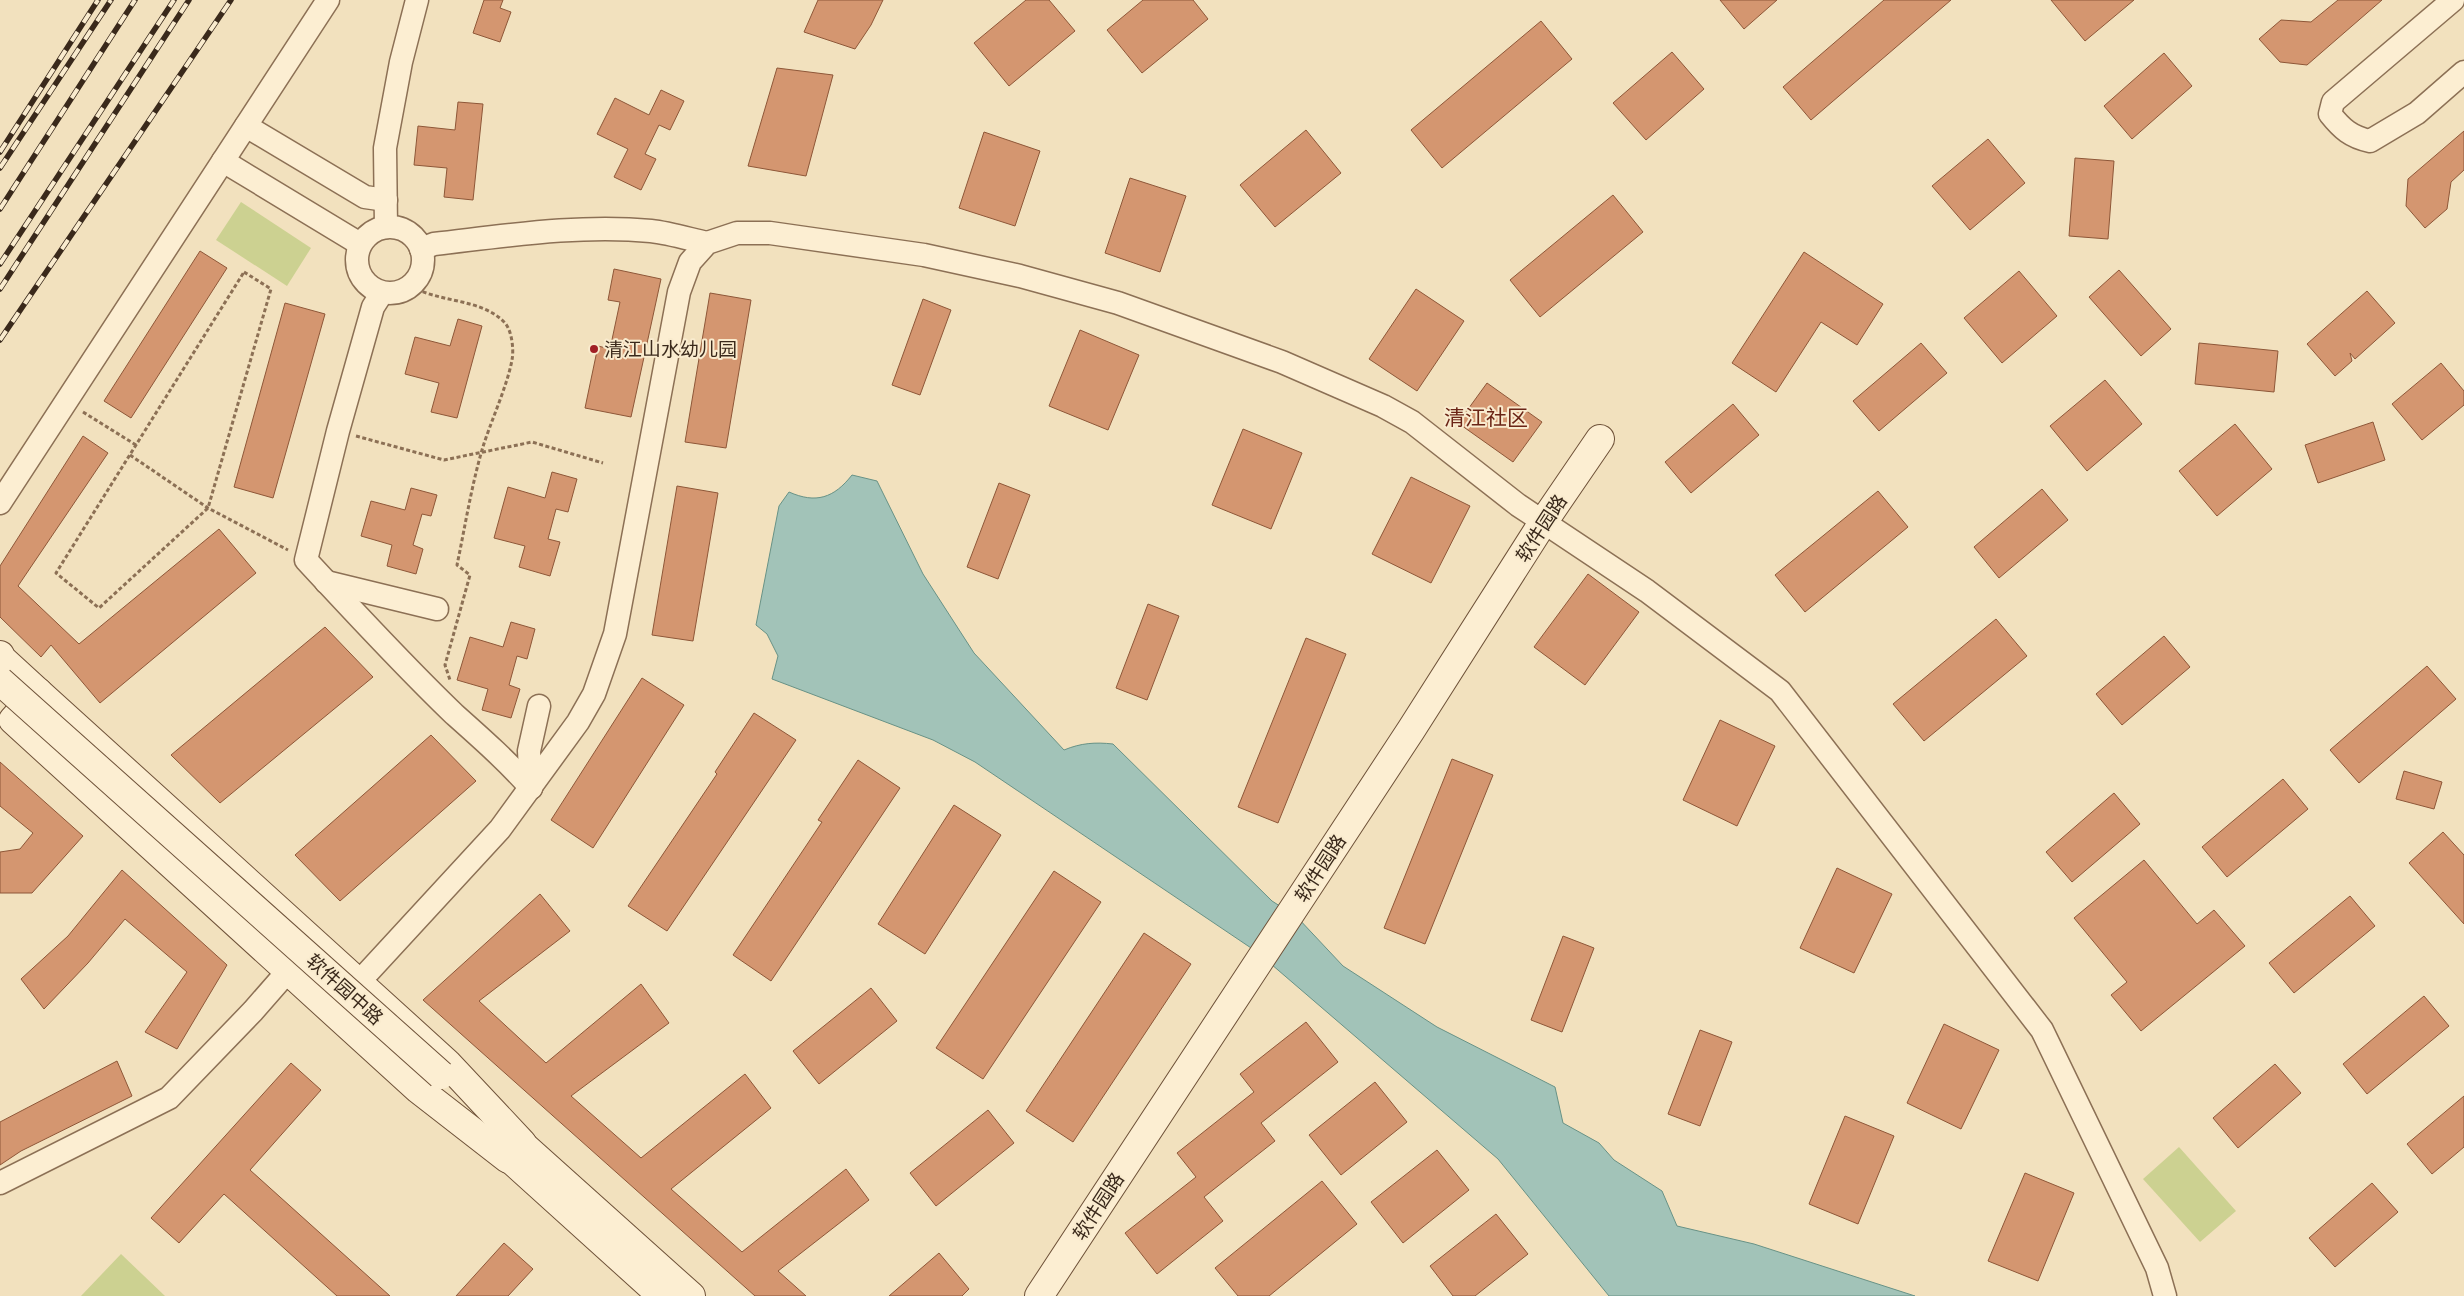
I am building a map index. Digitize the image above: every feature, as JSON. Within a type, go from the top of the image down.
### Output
[{"type":"main road","name":"软件园路","points":[[1039,1296],[1411,730],[1544,521],[1600,439]]},
{"type":"main road","points":[[0,655],[38,692],[447,1063],[515,1151]]},
{"type":"main road","name":"软件园中路","points":[[0,681],[438,1078]]},
{"type":"main road","points":[[38,692],[14,720],[418,1089],[515,1151]]},
{"type":"main road","name":"软件园中路","points":[[0,693],[438,1078],[477,1108],[515,1151],[662,1296]]},
{"type":"main road","points":[[228,917],[218,894],[223,886],[230,881],[240,882],[255,888]]},
{"type":"main road","name":"软件园中路","points":[[515,1151],[691,1296]]},
{"type":"street","points":[[0,503],[328,0]]},
{"type":"street","points":[[386,227],[385,148],[401,62],[417,0]]},
{"type":"street","points":[[2452,0],[2333,102],[2330,114],[2340,126],[2355,138],[2370,141],[2417,113],[2464,72]]},
{"type":"street","points":[[246,126],[365,197],[386,200]]},
{"type":"street","points":[[223,161],[360,244]]},
{"type":"street","points":[[386,227],[408,232],[416,239],[424,259],[422,270],[411,286],[392,294],[382,293],[364,283],[359,274],[356,259],[360,244],[367,236],[386,227]]},
{"type":"street","points":[[421,249],[434,244],[520,234],[596,229],[653,231],[707,242],[737,233],[770,233],[924,255],[1020,276],[1118,304],[1282,362],[1383,406],[1412,422],[1518,505],[1647,591],[1780,691],[2042,1030],[2156,1268],[2165,1296]]},
{"type":"street","points":[[359,982],[500,829],[532,788],[578,722],[594,694],[615,634],[679,292],[690,262],[707,242]]},
{"type":"street","points":[[382,293],[373,307],[338,431],[306,560],[454,714],[506,760],[532,788]]},
{"type":"street","points":[[326,582],[437,609]]},
{"type":"street","points":[[532,788],[528,751],[539,706]]},
{"type":"street","points":[[0,1183],[169,1098],[288,972]]},
{"type":"path","points":[[244,272],[271,289],[208,508],[99,608],[56,573],[136,445],[244,272]]},
{"type":"path","points":[[411,286],[424,294],[492,313],[506,325],[512,340],[512,360],[482,452],[457,565],[470,575],[445,664],[450,681]]},
{"type":"path","points":[[66,402],[136,445]]},
{"type":"path","points":[[338,431],[444,460],[532,442],[602,463]]},
{"type":"path","points":[[130,455],[208,508],[306,560]]},
{"type":"green space","points":[[241,202],[311,248],[287,286],[216,240]]},
{"type":"green space","points":[[2179,1147],[2236,1211],[2200,1242],[2143,1179]]},
{"type":"green space","points":[[121,1254],[165,1296],[81,1296]]},
{"type":"water","points":[[852,475],[877,481],[923,574],[974,653],[1064,750],[1088,744],[1113,744],[1272,901],[1297,917],[1343,966],[1437,1027],[1555,1087],[1563,1123],[1599,1143],[1614,1160],[1662,1191],[1677,1226],[1754,1244],[1915,1296],[1609,1296],[1498,1159],[1257,952],[975,762],[933,740],[772,679],[778,656],[767,634],[756,625],[779,506],[789,492],[808,498],[824,497],[838,489]]},
{"type":"building","points":[[484,0],[503,0],[500,8],[511,12],[500,42],[473,33]]},
{"type":"building","points":[[818,0],[883,0],[871,25],[855,49],[804,32]]},
{"type":"building","points":[[1026,0],[1049,0],[1075,31],[1009,86],[974,43]]},
{"type":"building","points":[[1143,0],[1193,0],[1208,19],[1142,73],[1107,30]]},
{"type":"building","points":[[1720,0],[1777,0],[1744,29]]},
{"type":"building","points":[[1884,0],[1951,0],[1811,120],[1783,87]]},
{"type":"building","points":[[2051,0],[2134,0],[2085,41]]},
{"type":"building","points":[[2338,0],[2382,0],[2307,65],[2280,62],[2259,39],[2281,20],[2311,22]]},
{"type":"building","points":[[1541,21],[1572,59],[1442,168],[1411,130]]},
{"type":"building","points":[[1672,52],[1704,89],[1646,140],[1613,103]]},
{"type":"building","points":[[2164,53],[2192,86],[2132,139],[2104,106]]},
{"type":"building","points":[[777,68],[833,75],[806,176],[748,166]]},
{"type":"building","points":[[661,90],[684,101],[670,130],[659,125],[645,154],[656,159],[641,190],[614,177],[628,149],[597,134],[615,98],[649,115]]},
{"type":"building","points":[[458,102],[483,104],[473,200],[444,197],[447,168],[414,165],[418,126],[455,130]]},
{"type":"building","points":[[1306,130],[1341,173],[1275,227],[1240,185]]},
{"type":"building","points":[[2464,131],[2464,170],[2451,182],[2447,209],[2425,228],[2406,206],[2408,179]]},
{"type":"building","points":[[984,132],[1040,151],[1015,226],[959,208]]},
{"type":"building","points":[[1988,139],[2025,183],[1970,230],[1932,186]]},
{"type":"building","points":[[2075,158],[2114,161],[2108,239],[2069,236]]},
{"type":"building","points":[[1130,178],[1186,196],[1160,272],[1105,253]]},
{"type":"building","points":[[1613,195],[1643,232],[1540,317],[1510,280]]},
{"type":"building","points":[[200,251],[227,268],[131,418],[104,401]]},
{"type":"building","points":[[1804,252],[1883,304],[1857,345],[1821,322],[1776,392],[1732,363]]},
{"type":"building","points":[[614,269],[661,279],[631,417],[585,408],[598,346],[610,349],[620,302],[608,300]]},
{"type":"building","points":[[2119,270],[2171,329],[2141,356],[2089,297]]},
{"type":"building","points":[[2019,271],[2057,316],[2002,363],[1964,318]]},
{"type":"building","points":[[1416,289],[1464,321],[1417,391],[1369,359]]},
{"type":"building","points":[[2367,291],[2395,323],[2355,359],[2350,353],[2352,361],[2335,376],[2307,344]]},
{"type":"building","points":[[710,293],[751,300],[726,448],[685,442]]},
{"type":"building","points":[[923,299],[951,310],[920,395],[892,385]]},
{"type":"building","points":[[285,303],[325,314],[273,498],[234,487]]},
{"type":"building","points":[[458,319],[482,326],[457,418],[431,412],[439,383],[405,374],[415,337],[450,346]]},
{"type":"building","points":[[1080,330],[1139,355],[1108,430],[1049,406]]},
{"type":"building","points":[[1921,343],[1947,373],[1879,431],[1853,401]]},
{"type":"building","points":[[2199,343],[2278,351],[2274,392],[2195,384]]},
{"type":"building","points":[[2441,363],[2464,391],[2464,405],[2422,440],[2392,404]]},
{"type":"building","points":[[2105,380],[2142,424],[2087,471],[2050,426]]},
{"type":"building","points":[[1487,383],[1542,422],[1513,462],[1458,423]]},
{"type":"building","points":[[1733,404],[1759,435],[1691,493],[1665,462]]},
{"type":"building","points":[[2373,422],[2385,460],[2318,483],[2305,445]]},
{"type":"building","points":[[2235,424],[2272,469],[2217,516],[2179,471]]},
{"type":"building","points":[[1243,429],[1302,453],[1271,529],[1212,505]]},
{"type":"building","points":[[83,436],[108,453],[18,586],[79,644],[219,529],[256,573],[100,703],[51,645],[41,657],[0,617],[0,566]]},
{"type":"building","points":[[552,472],[577,479],[568,512],[556,509],[548,539],[560,542],[550,576],[519,567],[525,546],[494,538],[508,487],[545,498]]},
{"type":"building","points":[[1411,477],[1470,506],[1431,583],[1372,554]]},
{"type":"building","points":[[999,483],[1030,495],[998,579],[967,567]]},
{"type":"building","points":[[677,486],[718,493],[693,641],[652,635]]},
{"type":"building","points":[[411,488],[437,495],[431,516],[422,514],[413,545],[423,549],[416,574],[387,566],[392,545],[361,536],[371,501],[405,510]]},
{"type":"building","points":[[2042,489],[2068,520],[1999,578],[1974,547]]},
{"type":"building","points":[[1878,491],[1908,527],[1805,612],[1775,575]]},
{"type":"building","points":[[1588,574],[1639,612],[1585,685],[1534,647]]},
{"type":"building","points":[[1148,604],[1179,616],[1147,700],[1116,688]]},
{"type":"building","points":[[1996,619],[2027,656],[1924,741],[1893,704]]},
{"type":"building","points":[[511,622],[535,629],[527,659],[517,656],[509,685],[520,689],[511,718],[482,710],[488,689],[457,680],[470,637],[503,647]]},
{"type":"building","points":[[325,627],[373,677],[220,803],[171,755]]},
{"type":"building","points":[[2164,636],[2190,667],[2122,725],[2096,694]]},
{"type":"building","points":[[1306,638],[1346,654],[1278,823],[1238,807]]},
{"type":"building","points":[[2427,666],[2456,699],[2359,783],[2330,750]]},
{"type":"building","points":[[642,678],[684,705],[593,848],[551,820]]},
{"type":"building","points":[[754,713],[796,740],[667,931],[628,906],[717,774],[715,772]]},
{"type":"building","points":[[1720,720],[1775,746],[1737,826],[1683,800]]},
{"type":"building","points":[[431,735],[476,781],[340,901],[295,855]]},
{"type":"building","points":[[1452,759],[1493,775],[1425,944],[1384,928]]},
{"type":"building","points":[[858,760],[900,788],[771,981],[733,955],[822,822],[818,820]]},
{"type":"building","points":[[0,762],[83,836],[32,893],[0,893],[0,852],[20,849],[33,833],[0,806]]},
{"type":"building","points":[[2404,771],[2442,782],[2434,809],[2396,799]]},
{"type":"building","points":[[2283,779],[2308,809],[2227,877],[2202,847]]},
{"type":"building","points":[[2114,793],[2140,824],[2072,882],[2046,852]]},
{"type":"building","points":[[954,805],[1001,835],[925,954],[878,924]]},
{"type":"building","points":[[2443,832],[2464,855],[2464,924],[2409,863]]},
{"type":"building","points":[[2144,860],[2197,924],[2214,910],[2245,946],[2141,1031],[2111,995],[2127,982],[2074,918]]},
{"type":"building","points":[[1837,868],[1892,894],[1854,973],[1800,948]]},
{"type":"building","points":[[122,870],[227,965],[177,1049],[145,1032],[187,972],[125,919],[88,963],[44,1009],[21,979],[68,936]]},
{"type":"building","points":[[1054,871],[1101,902],[983,1079],[936,1048]]},
{"type":"building","points":[[540,894],[570,931],[479,1001],[546,1063],[641,984],[669,1023],[571,1096],[641,1158],[745,1074],[771,1108],[671,1189],[742,1252],[846,1169],[869,1200],[778,1271],[806,1296],[755,1296],[423,1000]]},
{"type":"building","points":[[2350,896],[2375,926],[2294,993],[2269,963]]},
{"type":"building","points":[[1144,933],[1191,964],[1073,1142],[1026,1111]]},
{"type":"building","points":[[1563,936],[1594,948],[1562,1032],[1531,1020]]},
{"type":"building","points":[[871,988],[897,1021],[819,1084],[793,1051]]},
{"type":"building","points":[[2424,996],[2449,1026],[2367,1094],[2343,1064]]},
{"type":"building","points":[[1306,1022],[1338,1062],[1261,1123],[1275,1141],[1204,1197],[1223,1221],[1157,1274],[1125,1233],[1196,1177],[1177,1153],[1254,1092],[1240,1074]]},
{"type":"building","points":[[1944,1024],[1999,1050],[1961,1129],[1907,1103]]},
{"type":"building","points":[[1700,1030],[1732,1042],[1700,1126],[1668,1114]]},
{"type":"building","points":[[117,1061],[132,1096],[21,1151],[0,1165],[0,1122]]},
{"type":"building","points":[[291,1063],[321,1090],[250,1170],[390,1296],[337,1296],[224,1194],[179,1243],[151,1218]]},
{"type":"building","points":[[2275,1064],[2301,1093],[2238,1148],[2213,1118]]},
{"type":"building","points":[[1375,1082],[1407,1122],[1341,1175],[1309,1135]]},
{"type":"building","points":[[2464,1096],[2464,1147],[2432,1174],[2407,1144]]},
{"type":"building","points":[[988,1110],[1014,1143],[936,1206],[910,1173]]},
{"type":"building","points":[[1845,1116],[1894,1136],[1858,1224],[1809,1204]]},
{"type":"building","points":[[1437,1150],[1469,1190],[1403,1243],[1371,1202]]},
{"type":"building","points":[[2025,1173],[2074,1193],[2038,1281],[1988,1261]]},
{"type":"building","points":[[1322,1181],[1357,1224],[1269,1296],[1238,1296],[1215,1268]]},
{"type":"building","points":[[2372,1183],[2398,1212],[2335,1267],[2309,1238]]},
{"type":"building","points":[[1496,1214],[1528,1254],[1475,1296],[1453,1296],[1430,1266]]},
{"type":"building","points":[[504,1243],[533,1269],[508,1296],[456,1296]]},
{"type":"building","points":[[939,1253],[969,1289],[962,1296],[889,1296]]},
{"type":"railway","points":[[0,152],[98,0]]},
{"type":"railway","points":[[0,168],[111,0]]},
{"type":"railway","points":[[0,209],[135,0]]},
{"type":"railway","points":[[0,264],[174,0]]},
{"type":"railway","points":[[0,289],[189,0]]},
{"type":"railway","points":[[0,340],[231,0]]},
{"type":"place","name":"清江山水幼儿园","points":[[594,349]]},
{"type":"district","name":"清江社区","points":[[1486,418]]}]
